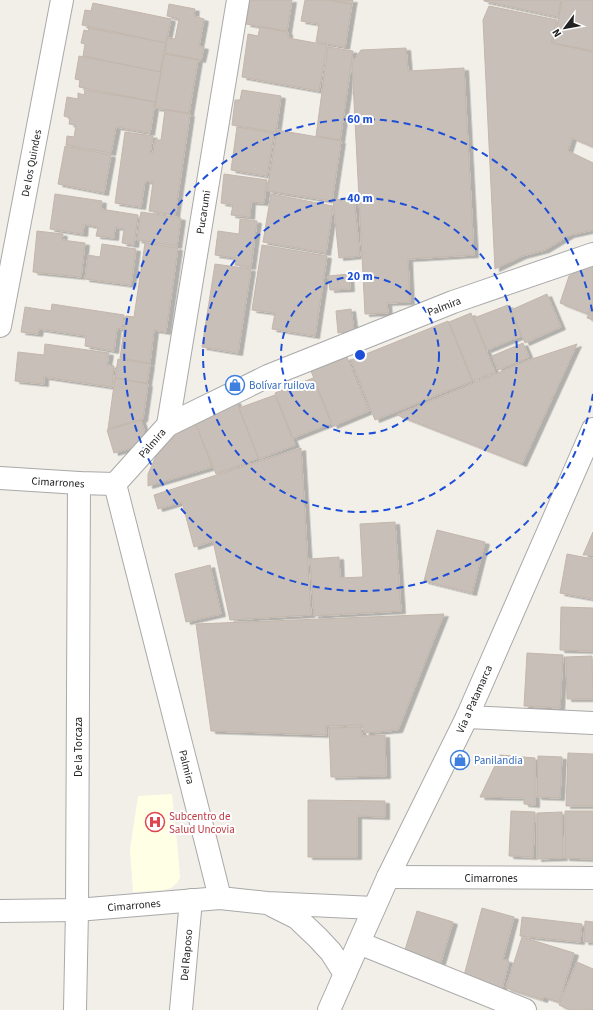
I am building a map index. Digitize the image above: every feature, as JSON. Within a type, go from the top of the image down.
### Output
[{"type":"street","name":"De los Quindes","points":[[0,326],[62,0]]},
{"type":"street","name":"Pucarumi","points":[[168,425],[238,0]]},
{"type":"street","name":"Palmira","points":[[220,898],[115,484],[168,425],[268,376],[453,302],[593,254]]},
{"type":"street","name":"Vía a Patamarca","points":[[329,1010],[388,878],[467,717],[593,429]]},
{"type":"street","name":"Cimarrones","points":[[0,478],[115,484]]},
{"type":"street","name":"De la Torcaza","points":[[75,1010],[77,910],[79,483]]},
{"type":"street","points":[[467,717],[593,723]]},
{"type":"street","name":"Cimarrones","points":[[388,878],[593,878]]},
{"type":"street","name":"Cimarrones","points":[[0,910],[77,910],[220,898],[267,903],[374,908]]},
{"type":"street","name":"Del Raposo","points":[[181,1010],[191,900]]},
{"type":"street","name":"Cimarrones","points":[[267,903],[297,918],[331,952],[345,974]]},
{"type":"street","points":[[359,943],[488,1003],[525,1010]]},
{"type":"shaded area","name":"Subcentro de Salud Uncovia","points":[[172,794],[180,878],[171,888],[164,890],[133,892],[130,849],[138,796]]},
{"type":"building","points":[[250,0],[292,0],[287,31],[246,24]]},
{"type":"building","points":[[305,0],[326,0],[352,4],[345,47],[316,42],[319,24],[301,21]]},
{"type":"building","points":[[330,0],[353,0],[352,4]]},
{"type":"building","points":[[484,0],[561,0],[558,17]]},
{"type":"building","points":[[562,0],[593,0],[593,51],[554,43]]},
{"type":"building","points":[[93,3],[171,19],[166,43],[82,25],[85,10],[91,11]]},
{"type":"building","points":[[169,4],[195,9],[194,16],[204,19],[199,46],[204,47],[201,60],[165,53],[167,38],[175,39],[179,19],[167,16]]},
{"type":"building","points":[[489,6],[557,20],[551,43],[593,52],[593,147],[572,138],[568,151],[593,163],[593,230],[570,235],[545,250],[522,256],[495,269],[483,20]]},
{"type":"building","points":[[260,27],[288,32],[288,38],[327,45],[319,91],[242,77],[248,34],[258,36]]},
{"type":"building","points":[[89,28],[166,43],[160,72],[83,56],[85,44],[81,43],[84,30],[88,31]]},
{"type":"building","points":[[328,47],[353,51],[340,140],[316,136]]},
{"type":"building","points":[[406,48],[408,71],[464,68],[474,255],[408,259],[410,302],[387,303],[388,313],[365,314],[352,63],[361,50]]},
{"type":"building","points":[[164,54],[198,60],[189,113],[155,108]]},
{"type":"building","points":[[79,56],[161,72],[155,102],[79,87],[80,80],[75,79]]},
{"type":"building","points":[[85,90],[155,102],[150,133],[116,127],[111,153],[66,145],[67,136],[74,137],[76,125],[69,124],[70,118],[64,116],[67,97],[78,99],[78,93],[84,95]]},
{"type":"building","points":[[242,90],[281,96],[276,132],[232,125],[235,100],[240,100]]},
{"type":"building","points":[[165,110],[190,114],[175,215],[149,211],[153,182],[145,181],[141,207],[115,203],[125,132],[153,136],[150,153],[153,153],[155,140],[161,140]]},
{"type":"building","points":[[237,127],[274,133],[267,176],[231,170]]},
{"type":"building","points":[[277,130],[341,141],[332,201],[267,191]]},
{"type":"building","points":[[65,146],[111,155],[104,193],[58,184]]},
{"type":"building","points":[[224,174],[267,180],[264,203],[251,202],[250,217],[231,215],[233,205],[221,203]]},
{"type":"building","points":[[55,194],[102,201],[101,209],[138,215],[134,245],[122,243],[124,229],[115,227],[114,238],[96,236],[98,227],[84,224],[83,234],[50,229]]},
{"type":"building","points":[[271,194],[333,206],[326,253],[263,242]]},
{"type":"building","points":[[354,198],[360,256],[339,258],[333,200]]},
{"type":"building","points":[[141,212],[181,218],[177,246],[137,240]]},
{"type":"building","points":[[240,219],[257,221],[251,267],[235,265],[236,258],[215,255],[218,231],[239,234]]},
{"type":"building","points":[[37,231],[63,234],[62,240],[85,243],[81,277],[33,272]]},
{"type":"building","points":[[145,243],[178,248],[166,332],[154,330],[150,363],[120,358],[126,316],[134,317]]},
{"type":"building","points":[[102,244],[136,249],[131,285],[85,279],[88,255],[100,257]]},
{"type":"building","points":[[262,245],[327,256],[315,336],[272,329],[275,313],[252,310]]},
{"type":"building","points":[[593,263],[593,301],[588,314],[560,303],[569,276]]},
{"type":"building","points":[[215,264],[251,269],[238,353],[202,347]]},
{"type":"building","points":[[349,274],[350,289],[330,290],[328,276]]},
{"type":"building","points":[[547,294],[561,327],[525,343],[511,310]]},
{"type":"building","points":[[52,304],[124,315],[122,329],[117,328],[114,351],[85,346],[86,336],[39,329],[38,334],[21,332],[25,307],[51,311]]},
{"type":"building","points":[[593,304],[593,320],[587,318]]},
{"type":"building","points":[[508,305],[521,336],[487,350],[474,318]]},
{"type":"building","points":[[351,309],[354,331],[338,333],[336,311]]},
{"type":"building","points":[[471,313],[495,372],[473,381],[449,322]]},
{"type":"building","points":[[448,321],[472,381],[375,420],[351,360]]},
{"type":"building","points":[[523,343],[529,357],[498,370],[492,356]]},
{"type":"building","points":[[45,344],[109,353],[107,365],[114,366],[112,387],[44,377],[44,384],[15,381],[18,352],[44,355]]},
{"type":"building","points":[[577,344],[522,464],[397,415],[529,360]]},
{"type":"building","points":[[347,357],[369,411],[333,426],[311,371]]},
{"type":"building","points":[[118,359],[150,364],[147,383],[115,378]]},
{"type":"building","points":[[115,378],[148,384],[143,419],[108,429]]},
{"type":"building","points":[[313,378],[331,423],[293,438],[275,393]]},
{"type":"building","points":[[275,395],[295,445],[259,459],[239,408]]},
{"type":"building","points":[[236,401],[258,458],[216,474],[193,418]]},
{"type":"building","points":[[141,420],[148,443],[114,453],[107,430]]},
{"type":"building","points":[[195,421],[212,467],[148,486],[148,474],[156,456],[164,446],[183,429]]},
{"type":"building","points":[[301,448],[311,615],[230,620],[213,541],[194,547],[182,502],[158,509],[154,495]]},
{"type":"building","points":[[395,522],[401,611],[314,616],[310,559],[339,557],[340,578],[363,577],[360,524]]},
{"type":"building","points":[[437,530],[485,542],[472,593],[424,581]]},
{"type":"building","points":[[593,532],[593,555],[583,555]]},
{"type":"building","points":[[567,554],[593,559],[593,599],[560,593]]},
{"type":"building","points":[[210,565],[221,614],[186,622],[175,574]]},
{"type":"building","points":[[561,607],[593,608],[593,651],[560,650]]},
{"type":"building","points":[[444,614],[398,730],[365,733],[362,725],[326,726],[326,735],[211,731],[196,624]]},
{"type":"building","points":[[527,653],[563,655],[560,708],[524,706]]},
{"type":"building","points":[[592,656],[593,699],[567,699],[566,657]]},
{"type":"building","points":[[361,727],[362,736],[385,735],[386,776],[331,777],[329,728]]},
{"type":"building","points":[[568,753],[593,754],[593,806],[566,806]]},
{"type":"building","points":[[500,755],[535,758],[535,805],[524,804],[524,798],[480,797]]},
{"type":"building","points":[[538,756],[562,757],[560,798],[537,797]]},
{"type":"building","points":[[308,800],[385,801],[385,817],[357,816],[357,857],[308,857]]},
{"type":"building","points":[[511,811],[535,812],[533,857],[509,856]]},
{"type":"building","points":[[565,811],[593,811],[593,859],[565,858]]},
{"type":"building","points":[[562,812],[563,858],[537,859],[537,813]]},
{"type":"building","points":[[482,908],[514,917],[503,959],[509,961],[501,993],[462,983]]},
{"type":"building","points":[[417,911],[453,922],[440,965],[404,953]]},
{"type":"building","points":[[522,917],[582,924],[580,942],[520,936]]},
{"type":"building","points":[[585,921],[593,922],[593,942],[584,942]]},
{"type":"building","points":[[522,937],[574,953],[559,1002],[544,997],[543,1000],[506,988]]},
{"type":"building","points":[[577,962],[593,969],[593,1006],[591,1010],[570,1010],[559,1005]]},
{"type":"place","name":"Bolívar ruilova","points":[[235,385]]},
{"type":"place","name":"Panilandia","points":[[460,760]]},
{"type":"place","name":"Subcentro de Salud Uncovia","points":[[155,822]]}]
